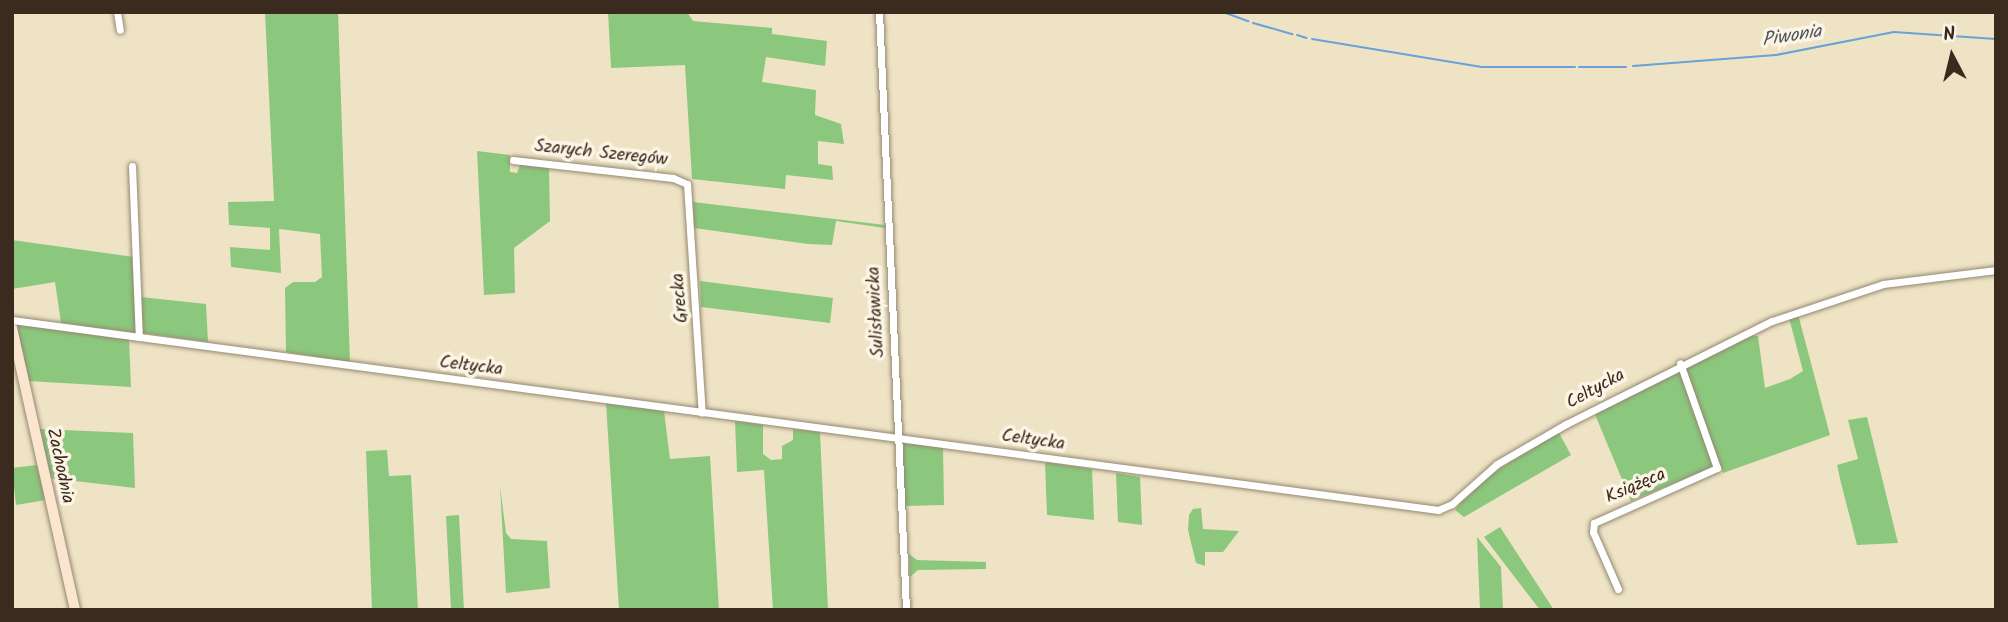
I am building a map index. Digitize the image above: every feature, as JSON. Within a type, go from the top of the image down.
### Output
[{"type":"street","points":[[117,12],[120,30]]},
{"type":"street","name":"Sulisławicka","points":[[879,12],[906,610]]},
{"type":"street","name":"Szarych Szeregów","points":[[513,160],[685,182]]},
{"type":"street","points":[[132,166],[139,337]]},
{"type":"street","name":"Grecka","points":[[685,182],[690,193],[702,413]]},
{"type":"street","name":"Celtycka","points":[[12,320],[1438,510],[1452,504],[1512,454],[1680,363],[1790,314],[1856,291],[1996,270]]},
{"type":"street","name":"Zachodnia","points":[[12,328],[75,610]]},
{"type":"street","name":"Książęca","points":[[1619,589],[1592,532],[1594,523],[1717,468],[1680,363]]},
{"type":"green space","points":[[265,12],[338,12],[350,362],[286,352],[285,288],[293,282],[315,282],[322,277],[320,234],[279,229],[281,273],[231,267],[230,247],[270,250],[270,228],[229,225],[228,202],[274,201]]},
{"type":"green space","points":[[608,12],[687,12],[693,21],[772,28],[772,34],[827,41],[825,66],[766,57],[762,82],[816,90],[815,115],[841,124],[844,144],[818,141],[818,164],[832,166],[833,180],[786,175],[785,189],[692,179],[685,65],[611,68]]},
{"type":"green space","points":[[477,151],[510,155],[510,172],[517,173],[520,165],[549,167],[550,221],[514,248],[515,293],[484,295]]},
{"type":"green space","points":[[693,202],[885,225],[885,228],[836,221],[832,245],[808,244],[694,228]]},
{"type":"green space","points":[[12,240],[134,257],[137,333],[61,323],[55,282],[12,289]]},
{"type":"green space","points":[[700,281],[833,298],[830,323],[701,307]]},
{"type":"green space","points":[[141,297],[206,304],[208,342],[143,333]]},
{"type":"green space","points":[[1798,314],[1830,435],[1723,473],[1685,368],[1748,335],[1758,336],[1765,388],[1790,379],[1803,371],[1789,318]]},
{"type":"green space","points":[[20,324],[129,338],[131,387],[28,381],[17,328]]},
{"type":"green space","points":[[1680,370],[1715,466],[1631,501],[1594,412]]},
{"type":"green space","points":[[606,403],[664,411],[670,459],[710,456],[719,610],[619,610]]},
{"type":"green space","points":[[1867,417],[1898,543],[1857,545],[1841,483],[1837,465],[1858,459],[1848,420]]},
{"type":"green space","points":[[735,421],[763,425],[763,454],[771,460],[782,459],[782,446],[793,440],[793,429],[820,432],[828,610],[773,610],[764,470],[737,472]]},
{"type":"green space","points":[[39,429],[133,433],[135,488],[49,478]]},
{"type":"green space","points":[[1558,431],[1571,455],[1464,517],[1455,510],[1475,485]]},
{"type":"green space","points":[[903,443],[943,447],[944,505],[904,506]]},
{"type":"green space","points":[[387,450],[389,476],[411,475],[418,610],[372,610],[366,451]]},
{"type":"green space","points":[[1045,462],[1092,469],[1094,520],[1047,515]]},
{"type":"green space","points":[[37,465],[46,500],[16,505],[12,468]]},
{"type":"green space","points":[[1116,473],[1140,477],[1142,525],[1118,522]]},
{"type":"green space","points":[[500,486],[506,533],[511,539],[547,541],[550,588],[506,593]]},
{"type":"green space","points":[[1201,508],[1203,529],[1239,531],[1223,552],[1205,552],[1205,566],[1196,563],[1188,530],[1189,515],[1193,509]]},
{"type":"green space","points":[[459,515],[464,610],[451,610],[446,516]]},
{"type":"green space","points":[[1500,527],[1554,610],[1540,610],[1484,537]]},
{"type":"green space","points":[[1477,537],[1501,567],[1503,610],[1480,610]]},
{"type":"green space","points":[[909,554],[917,560],[986,562],[986,569],[918,570],[910,577]]},
{"type":"waterway","name":"Piwonia","points":[[1223,12],[1248,21]]},
{"type":"waterway","name":"Piwonia","points":[[1253,23],[1292,34]]},
{"type":"waterway","name":"Piwonia","points":[[1633,66],[1776,55],[1894,32],[1996,39]]},
{"type":"waterway","name":"Piwonia","points":[[1297,35],[1307,38]]},
{"type":"waterway","name":"Piwonia","points":[[1312,39],[1482,67],[1575,67]]},
{"type":"waterway","name":"Piwonia","points":[[1579,67],[1626,67]]}]
